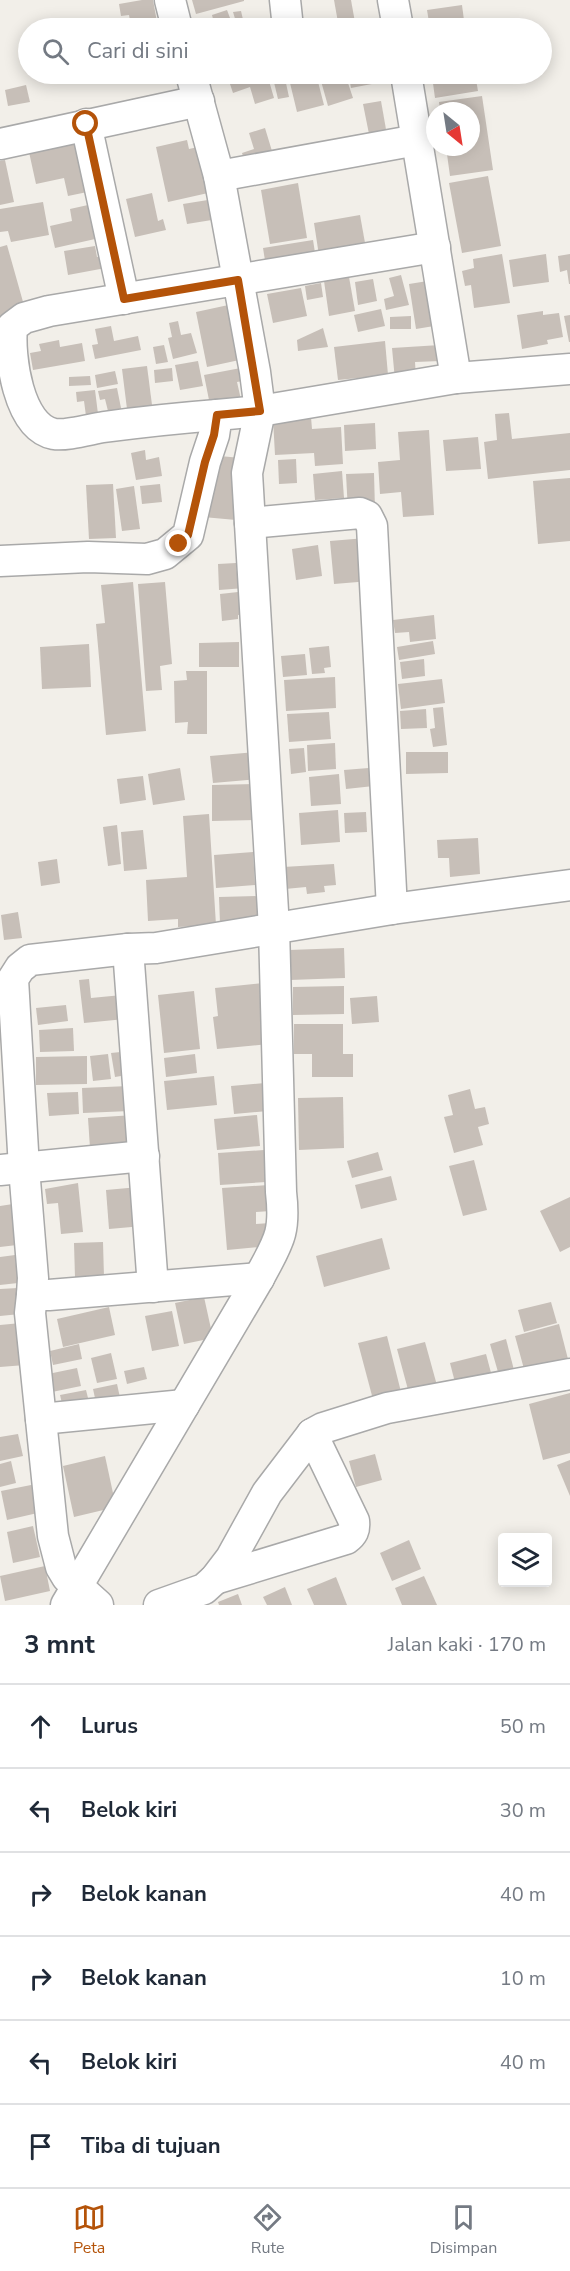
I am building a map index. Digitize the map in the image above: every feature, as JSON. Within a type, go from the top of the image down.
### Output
[{"type":"street","points":[[170,0],[174,18]]},
{"type":"street","points":[[285,0],[287,18]]},
{"type":"street","points":[[393,0],[396,18]]},
{"type":"street","points":[[408,84],[456,378]]},
{"type":"street","points":[[0,144],[86,124],[195,87],[219,176],[260,411],[247,473],[274,928],[281,1192],[284,1219],[279,1242],[184,1406],[80,1599],[61,1567],[53,1536],[30,1313],[33,1278],[12,1169],[13,979],[20,968],[30,960],[156,948],[274,928],[392,909],[570,885]]},
{"type":"street","points":[[86,124],[124,299]]},
{"type":"street","points":[[219,176],[417,140]]},
{"type":"street","points":[[435,247],[49,311],[24,318],[12,327],[10,345],[18,392],[38,427],[54,434],[149,421],[260,411],[456,378],[570,369]]},
{"type":"street","points":[[0,561],[130,557],[147,559],[165,554],[188,535],[217,415]]},
{"type":"street","points":[[250,523],[360,513],[368,516],[372,526],[392,909]]},
{"type":"street","points":[[128,949],[153,1287]]},
{"type":"street","points":[[12,1169],[144,1156]]},
{"type":"street","points":[[32,1294],[49,1295],[259,1278]]},
{"type":"street","points":[[159,1605],[204,1589],[215,1579],[231,1558],[267,1493],[312,1434],[323,1428],[387,1408],[570,1374]]},
{"type":"street","points":[[41,1419],[184,1406]]},
{"type":"street","points":[[215,1579],[346,1539],[352,1535],[355,1528],[354,1521],[312,1434]]},
{"type":"building","points":[[153,0],[156,18],[121,16],[119,4]]},
{"type":"building","points":[[192,0],[244,0],[244,1],[196,14]]},
{"type":"building","points":[[334,0],[351,0],[354,18],[337,18]]},
{"type":"building","points":[[462,5],[464,18],[428,18],[427,10]]},
{"type":"building","points":[[227,10],[230,18],[213,18],[212,15]]},
{"type":"building","points":[[241,11],[243,18],[235,18],[233,12]]},
{"type":"building","points":[[230,84],[270,84],[274,98],[255,104],[250,87],[233,93]]},
{"type":"building","points":[[274,84],[286,84],[289,97],[278,99]]},
{"type":"building","points":[[290,84],[319,84],[324,105],[297,112]]},
{"type":"building","points":[[322,84],[348,84],[353,98],[328,106]]},
{"type":"building","points":[[350,84],[372,84],[351,88]]},
{"type":"building","points":[[433,84],[477,84],[478,91],[435,98]]},
{"type":"building","points":[[26,85],[30,102],[8,106],[5,90]]},
{"type":"building","points":[[482,96],[493,170],[450,176],[447,156],[480,156],[480,102],[439,102]]},
{"type":"building","points":[[381,101],[387,135],[370,139],[363,104]]},
{"type":"building","points":[[265,128],[275,161],[247,169],[242,153],[254,149],[249,133]]},
{"type":"building","points":[[187,140],[189,149],[207,145],[217,191],[168,202],[156,147]]},
{"type":"building","points":[[86,141],[97,190],[68,196],[64,178],[36,184],[29,152]]},
{"type":"building","points":[[5,160],[14,202],[0,205],[0,161]]},
{"type":"building","points":[[488,176],[501,246],[462,253],[449,183]]},
{"type":"building","points":[[298,183],[307,238],[270,244],[261,190]]},
{"type":"building","points":[[152,193],[158,221],[163,219],[166,230],[135,237],[126,199]]},
{"type":"building","points":[[214,199],[218,219],[187,224],[183,204]]},
{"type":"building","points":[[43,202],[49,235],[11,242],[8,231],[0,232],[0,209]]},
{"type":"building","points":[[97,203],[104,237],[55,248],[50,226],[72,221],[70,209]]},
{"type":"building","points":[[360,215],[367,254],[320,262],[314,223]]},
{"type":"building","points":[[313,240],[317,265],[267,273],[263,248]]},
{"type":"building","points":[[7,245],[27,316],[0,324],[0,247]]},
{"type":"building","points":[[95,246],[97,257],[109,255],[111,267],[68,275],[64,251]]},
{"type":"building","points":[[502,254],[510,303],[474,308],[471,285],[465,286],[462,271],[474,268],[473,259]]},
{"type":"building","points":[[546,254],[549,282],[513,287],[509,260]]},
{"type":"building","points":[[570,254],[569,284],[567,270],[560,272],[558,256]]},
{"type":"building","points":[[401,275],[409,305],[386,310],[384,299],[394,296],[389,278]]},
{"type":"building","points":[[349,277],[355,311],[329,316],[324,281]]},
{"type":"building","points":[[373,279],[377,301],[358,305],[355,282]]},
{"type":"building","points":[[434,280],[440,325],[416,329],[409,284]]},
{"type":"building","points":[[321,283],[323,297],[307,300],[305,286]]},
{"type":"building","points":[[301,288],[307,316],[273,323],[267,294]]},
{"type":"building","points":[[233,304],[244,359],[207,367],[196,312]]},
{"type":"building","points":[[381,309],[385,326],[358,332],[354,315]]},
{"type":"building","points":[[543,311],[543,315],[559,313],[563,337],[547,340],[548,344],[522,349],[517,315]]},
{"type":"building","points":[[570,315],[570,342],[569,342],[564,316]]},
{"type":"building","points":[[411,316],[411,329],[390,329],[390,317]]},
{"type":"building","points":[[178,321],[181,335],[191,333],[197,353],[173,359],[168,338],[172,337],[169,323]]},
{"type":"building","points":[[111,326],[114,341],[138,336],[141,350],[95,359],[92,345],[98,344],[95,329]]},
{"type":"building","points":[[323,328],[328,347],[298,351],[297,340]]},
{"type":"building","points":[[59,340],[60,347],[82,343],[85,361],[33,370],[30,353],[41,351],[39,344]]},
{"type":"building","points":[[385,341],[388,375],[338,380],[334,347]]},
{"type":"building","points":[[164,345],[168,362],[156,364],[153,347]]},
{"type":"building","points":[[440,345],[441,361],[415,362],[416,378],[395,380],[392,348]]},
{"type":"building","points":[[198,361],[203,386],[180,390],[175,365]]},
{"type":"building","points":[[147,366],[152,405],[127,409],[122,369]]},
{"type":"building","points":[[246,367],[248,380],[237,382],[242,404],[211,410],[204,375]]},
{"type":"building","points":[[172,368],[173,381],[155,383],[154,370]]},
{"type":"building","points":[[115,371],[118,384],[97,388],[95,375]]},
{"type":"building","points":[[90,376],[91,385],[69,386],[69,377]]},
{"type":"building","points":[[117,388],[122,413],[109,415],[105,399],[100,400],[98,391]]},
{"type":"building","points":[[95,390],[98,414],[86,416],[84,401],[77,402],[76,392]]},
{"type":"building","points":[[509,413],[512,439],[570,433],[570,470],[488,479],[484,442],[497,440],[495,414]]},
{"type":"building","points":[[311,417],[312,429],[341,427],[343,464],[315,466],[314,453],[275,455],[273,419]]},
{"type":"building","points":[[375,423],[376,449],[345,451],[344,425]]},
{"type":"building","points":[[429,430],[434,515],[403,517],[401,492],[380,494],[378,462],[400,460],[398,432]]},
{"type":"building","points":[[478,437],[481,469],[446,471],[443,440]]},
{"type":"building","points":[[145,450],[146,460],[159,457],[162,476],[136,480],[131,453]]},
{"type":"building","points":[[209,455],[241,458],[236,520],[203,517]]},
{"type":"building","points":[[296,459],[297,483],[279,484],[278,460]]},
{"type":"building","points":[[342,471],[344,498],[315,500],[313,474]]},
{"type":"building","points":[[374,473],[375,510],[348,511],[346,474]]},
{"type":"building","points":[[570,478],[570,541],[538,544],[533,481]]},
{"type":"building","points":[[113,484],[116,538],[89,539],[86,485]]},
{"type":"building","points":[[160,484],[162,502],[142,504],[140,486]]},
{"type":"building","points":[[134,486],[140,529],[122,531],[116,489]]},
{"type":"building","points":[[366,538],[370,581],[334,584],[330,541]]},
{"type":"building","points":[[318,545],[322,576],[296,580],[292,549]]},
{"type":"building","points":[[236,563],[237,573],[245,573],[245,588],[219,590],[218,564]]},
{"type":"building","points":[[133,582],[146,731],[106,735],[96,624],[105,623],[101,585]]},
{"type":"building","points":[[165,582],[172,664],[160,666],[162,690],[146,691],[138,584]]},
{"type":"building","points":[[247,591],[249,614],[238,615],[238,619],[222,621],[220,594]]},
{"type":"building","points":[[434,615],[436,639],[410,642],[409,632],[395,633],[393,620]]},
{"type":"building","points":[[433,641],[435,654],[399,660],[397,647]]},
{"type":"building","points":[[239,642],[239,667],[199,667],[199,643]]},
{"type":"building","points":[[89,644],[91,687],[42,689],[40,647]]},
{"type":"building","points":[[329,646],[331,667],[324,668],[325,673],[312,674],[309,648]]},
{"type":"building","points":[[305,654],[307,675],[283,677],[281,656]]},
{"type":"building","points":[[424,659],[425,676],[402,679],[400,662]]},
{"type":"building","points":[[186,671],[207,671],[207,734],[187,734],[188,722],[175,723],[174,681],[187,680]]},
{"type":"building","points":[[335,677],[336,708],[286,711],[284,680]]},
{"type":"building","points":[[442,679],[445,703],[401,709],[398,684]]},
{"type":"building","points":[[443,707],[447,745],[433,747],[430,729],[435,728],[433,708]]},
{"type":"building","points":[[426,709],[427,728],[401,729],[400,711]]},
{"type":"building","points":[[329,712],[331,739],[289,742],[287,714]]},
{"type":"building","points":[[335,743],[336,769],[308,771],[307,745]]},
{"type":"building","points":[[304,748],[306,772],[291,774],[289,749]]},
{"type":"building","points":[[256,752],[258,779],[213,783],[210,756]]},
{"type":"building","points":[[406,752],[448,752],[448,773],[406,774]]},
{"type":"building","points":[[381,767],[383,785],[346,789],[344,770]]},
{"type":"building","points":[[180,768],[185,800],[153,805],[148,774]]},
{"type":"building","points":[[339,774],[341,804],[311,806],[309,777]]},
{"type":"building","points":[[143,776],[146,800],[120,804],[117,779]]},
{"type":"building","points":[[255,784],[257,820],[212,821],[212,785]]},
{"type":"building","points":[[338,810],[340,842],[301,845],[299,813]]},
{"type":"building","points":[[366,812],[367,832],[345,833],[344,813]]},
{"type":"building","points":[[209,814],[216,925],[178,927],[178,919],[148,921],[146,880],[187,877],[183,816]]},
{"type":"building","points":[[117,825],[121,864],[108,866],[103,827]]},
{"type":"building","points":[[143,830],[147,869],[124,871],[121,832]]},
{"type":"building","points":[[478,838],[480,874],[450,877],[449,858],[438,858],[437,840]]},
{"type":"building","points":[[253,852],[255,885],[216,888],[214,855]]},
{"type":"building","points":[[57,859],[60,883],[41,886],[38,862]]},
{"type":"building","points":[[334,864],[336,885],[324,886],[325,892],[307,894],[306,887],[285,889],[283,867]]},
{"type":"building","points":[[261,896],[260,920],[220,923],[219,897]]},
{"type":"building","points":[[18,912],[22,938],[4,940],[1,915]]},
{"type":"building","points":[[344,948],[345,978],[290,980],[289,950]]},
{"type":"building","points":[[89,979],[91,998],[122,995],[125,1019],[84,1023],[79,980]]},
{"type":"building","points":[[263,983],[269,1044],[217,1049],[213,1017],[218,1016],[215,988]]},
{"type":"building","points":[[344,986],[344,1014],[293,1015],[293,987]]},
{"type":"building","points":[[194,991],[200,1049],[164,1053],[158,995]]},
{"type":"building","points":[[377,996],[379,1022],[352,1024],[350,998]]},
{"type":"building","points":[[66,1005],[68,1021],[38,1025],[36,1008]]},
{"type":"building","points":[[294,1024],[343,1024],[343,1054],[353,1054],[353,1077],[312,1077],[312,1054],[294,1054]]},
{"type":"building","points":[[73,1028],[74,1051],[40,1052],[39,1030]]},
{"type":"building","points":[[130,1051],[133,1074],[115,1077],[111,1053]]},
{"type":"building","points":[[108,1054],[111,1079],[93,1081],[90,1056]]},
{"type":"building","points":[[195,1054],[197,1073],[166,1077],[164,1058]]},
{"type":"building","points":[[87,1056],[87,1084],[36,1085],[36,1057]]},
{"type":"building","points":[[214,1076],[217,1105],[167,1110],[164,1081]]},
{"type":"building","points":[[265,1083],[268,1111],[234,1114],[231,1086]]},
{"type":"building","points":[[129,1086],[130,1111],[83,1113],[82,1088]]},
{"type":"building","points":[[470,1089],[475,1109],[485,1107],[489,1124],[478,1127],[483,1145],[454,1153],[444,1117],[453,1115],[448,1095]]},
{"type":"building","points":[[78,1092],[79,1114],[49,1116],[47,1093]]},
{"type":"building","points":[[343,1097],[344,1148],[299,1150],[298,1098]]},
{"type":"building","points":[[134,1115],[136,1145],[90,1148],[88,1118]]},
{"type":"building","points":[[257,1115],[260,1146],[217,1150],[214,1119]]},
{"type":"building","points":[[264,1150],[266,1182],[220,1185],[218,1153]]},
{"type":"building","points":[[378,1152],[383,1170],[352,1178],[347,1161]]},
{"type":"building","points":[[474,1160],[487,1210],[463,1216],[449,1166]]},
{"type":"building","points":[[391,1176],[397,1200],[361,1209],[355,1185]]},
{"type":"building","points":[[78,1183],[83,1232],[61,1234],[58,1203],[47,1204],[45,1189]]},
{"type":"building","points":[[269,1185],[271,1211],[256,1212],[256,1224],[270,1223],[271,1246],[227,1250],[222,1188]]},
{"type":"building","points":[[139,1187],[143,1226],[109,1229],[106,1190]]},
{"type":"building","points":[[570,1197],[570,1247],[560,1252],[540,1211]]},
{"type":"building","points":[[13,1204],[17,1245],[0,1247],[0,1206]]},
{"type":"building","points":[[382,1238],[390,1269],[324,1287],[316,1256]]},
{"type":"building","points":[[103,1242],[104,1277],[75,1278],[74,1243]]},
{"type":"building","points":[[15,1255],[18,1283],[0,1285],[0,1257]]},
{"type":"building","points":[[18,1288],[20,1314],[0,1316],[0,1289]]},
{"type":"building","points":[[204,1297],[213,1338],[184,1344],[175,1303]]},
{"type":"building","points":[[551,1302],[557,1323],[524,1332],[518,1310]]},
{"type":"building","points":[[109,1307],[115,1335],[63,1347],[57,1319]]},
{"type":"building","points":[[172,1311],[179,1346],[152,1351],[145,1316]]},
{"type":"building","points":[[21,1323],[25,1365],[0,1367],[0,1325]]},
{"type":"building","points":[[559,1324],[570,1367],[527,1380],[515,1336]]},
{"type":"building","points":[[387,1336],[403,1400],[375,1407],[358,1343]]},
{"type":"building","points":[[506,1339],[515,1374],[500,1379],[490,1344]]},
{"type":"building","points":[[425,1342],[438,1389],[410,1397],[397,1349]]},
{"type":"building","points":[[79,1344],[82,1359],[53,1365],[50,1351]]},
{"type":"building","points":[[111,1353],[117,1379],[97,1383],[91,1358]]},
{"type":"building","points":[[486,1354],[494,1384],[458,1394],[450,1363]]},
{"type":"building","points":[[144,1367],[147,1379],[127,1384],[124,1371]]},
{"type":"building","points":[[77,1368],[81,1386],[52,1392],[48,1374]]},
{"type":"building","points":[[117,1384],[121,1402],[97,1407],[93,1389]]},
{"type":"building","points":[[86,1390],[90,1406],[64,1412],[60,1395]]},
{"type":"building","points":[[570,1393],[570,1453],[543,1460],[529,1404]]},
{"type":"building","points":[[18,1434],[23,1456],[0,1461],[0,1437]]},
{"type":"building","points":[[375,1454],[382,1480],[356,1487],[349,1461]]},
{"type":"building","points":[[105,1456],[116,1507],[74,1517],[63,1466]]},
{"type":"building","points":[[570,1460],[570,1496],[557,1465]]},
{"type":"building","points":[[11,1461],[16,1483],[0,1487],[0,1464]]},
{"type":"building","points":[[36,1484],[42,1512],[7,1520],[1,1491]]},
{"type":"building","points":[[33,1526],[40,1557],[13,1563],[7,1532]]},
{"type":"building","points":[[409,1540],[421,1569],[392,1581],[380,1553]]},
{"type":"building","points":[[45,1566],[50,1591],[5,1601],[0,1576]]},
{"type":"building","points":[[424,1576],[437,1605],[402,1605],[395,1588]]},
{"type":"building","points":[[336,1577],[347,1605],[314,1605],[307,1589]]},
{"type":"building","points":[[285,1587],[292,1605],[267,1605],[263,1597]]},
{"type":"building","points":[[238,1594],[242,1605],[219,1605],[218,1602]]},
{"type":"route","points":[[86,124],[124,299],[238,280],[260,411],[217,415],[188,535],[179,544]]}]
